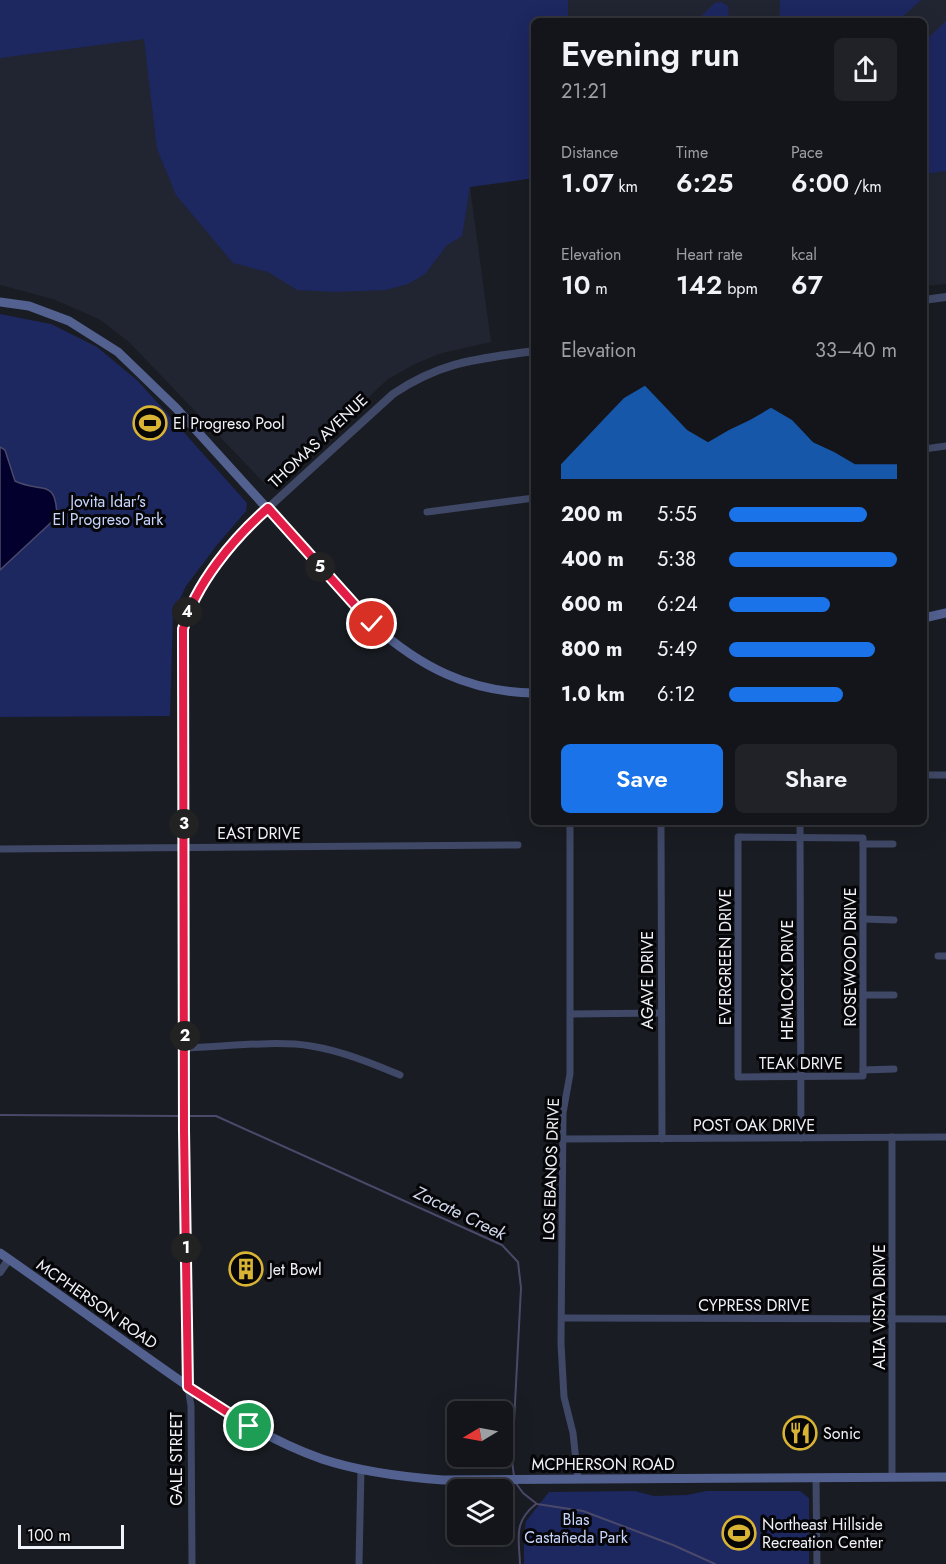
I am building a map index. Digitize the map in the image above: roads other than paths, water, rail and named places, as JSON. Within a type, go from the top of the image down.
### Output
[{"type":"main road","points":[[0,302],[29,306],[69,321],[118,352],[176,408],[372,624],[392,642],[427,666],[462,682],[497,691],[531,693]]},
{"type":"main road","points":[[927,617],[946,613]]},
{"type":"main road","name":"MCPHERSON ROAD","points":[[0,1253],[188,1387],[249,1426],[273,1439],[324,1460],[361,1469],[413,1478],[501,1480],[946,1477]]},
{"type":"street","points":[[927,300],[946,297]]},
{"type":"street","name":"THOMAS AVENUE","points":[[183,705],[183,629],[188,610],[199,590],[246,528],[374,409],[413,380],[453,364],[531,351]]},
{"type":"street","points":[[927,449],[946,446]]},
{"type":"street","points":[[427,512],[531,498]]},
{"type":"street","name":"GALE STREET","points":[[183,705],[185,1126],[192,1564]]},
{"type":"street","points":[[927,775],[946,775]]},
{"type":"street","name":"LOS EBANOS DRIVE","points":[[570,825],[570,1074],[563,1113],[562,1139],[561,1344],[564,1397],[573,1433],[578,1479]]},
{"type":"street","name":"AGAVE DRIVE","points":[[661,825],[662,1138]]},
{"type":"street","name":"HEMLOCK DRIVE","points":[[800,825],[801,1138]]},
{"type":"street","name":"EVERGREEN DRIVE","points":[[738,1077],[738,837],[800,837]]},
{"type":"street","points":[[800,837],[893,844]]},
{"type":"street","name":"ROSEWOOD DRIVE","points":[[863,841],[863,1073]]},
{"type":"street","name":"EAST DRIVE","points":[[0,849],[518,845]]},
{"type":"street","points":[[863,919],[894,920]]},
{"type":"street","points":[[863,994],[894,994]]},
{"type":"street","points":[[571,1014],[661,1014]]},
{"type":"street","points":[[185,1048],[280,1044],[310,1046],[346,1054],[400,1075]]},
{"type":"street","name":"TEAK DRIVE","points":[[738,1077],[801,1077],[894,1069]]},
{"type":"street","name":"ALTA VISTA DRIVE","points":[[892,1137],[892,1477]]},
{"type":"street","name":"POST OAK DRIVE","points":[[562,1139],[946,1137]]},
{"type":"street","points":[[0,1272],[9,1259]]},
{"type":"street","name":"CYPRESS DRIVE","points":[[562,1318],[946,1319]]},
{"type":"street","points":[[359,1564],[361,1469]]},
{"type":"street","points":[[816,1478],[817,1564]]},
{"type":"waterway","name":"Zacate Creek","points":[[0,1115],[183,1116]]},
{"type":"waterway","name":"Zacate Creek","points":[[189,1116],[216,1116],[502,1245],[518,1262],[521,1288],[512,1461],[514,1476]]},
{"type":"waterway","name":"Zacate Creek","points":[[515,1482],[523,1493],[537,1504],[583,1511],[673,1545],[715,1564]]},
{"type":"waterway","points":[[520,1564],[519,1531],[524,1517],[536,1504]]},
{"type":"place","name":"El Progreso Pool","points":[[150,423]]},
{"type":"place","name":"Jet Bowl","points":[[246,1269]]},
{"type":"place","name":"Sonic","points":[[800,1433]]},
{"type":"place","name":"Northeast Hillside Recreation Center","points":[[739,1533]]},
{"type":"park label","name":"Jovita Idar's El Progreso Park","points":[[108,510]]},
{"type":"park label","name":"Blas Castañeda Park","points":[[576,1528]]}]
